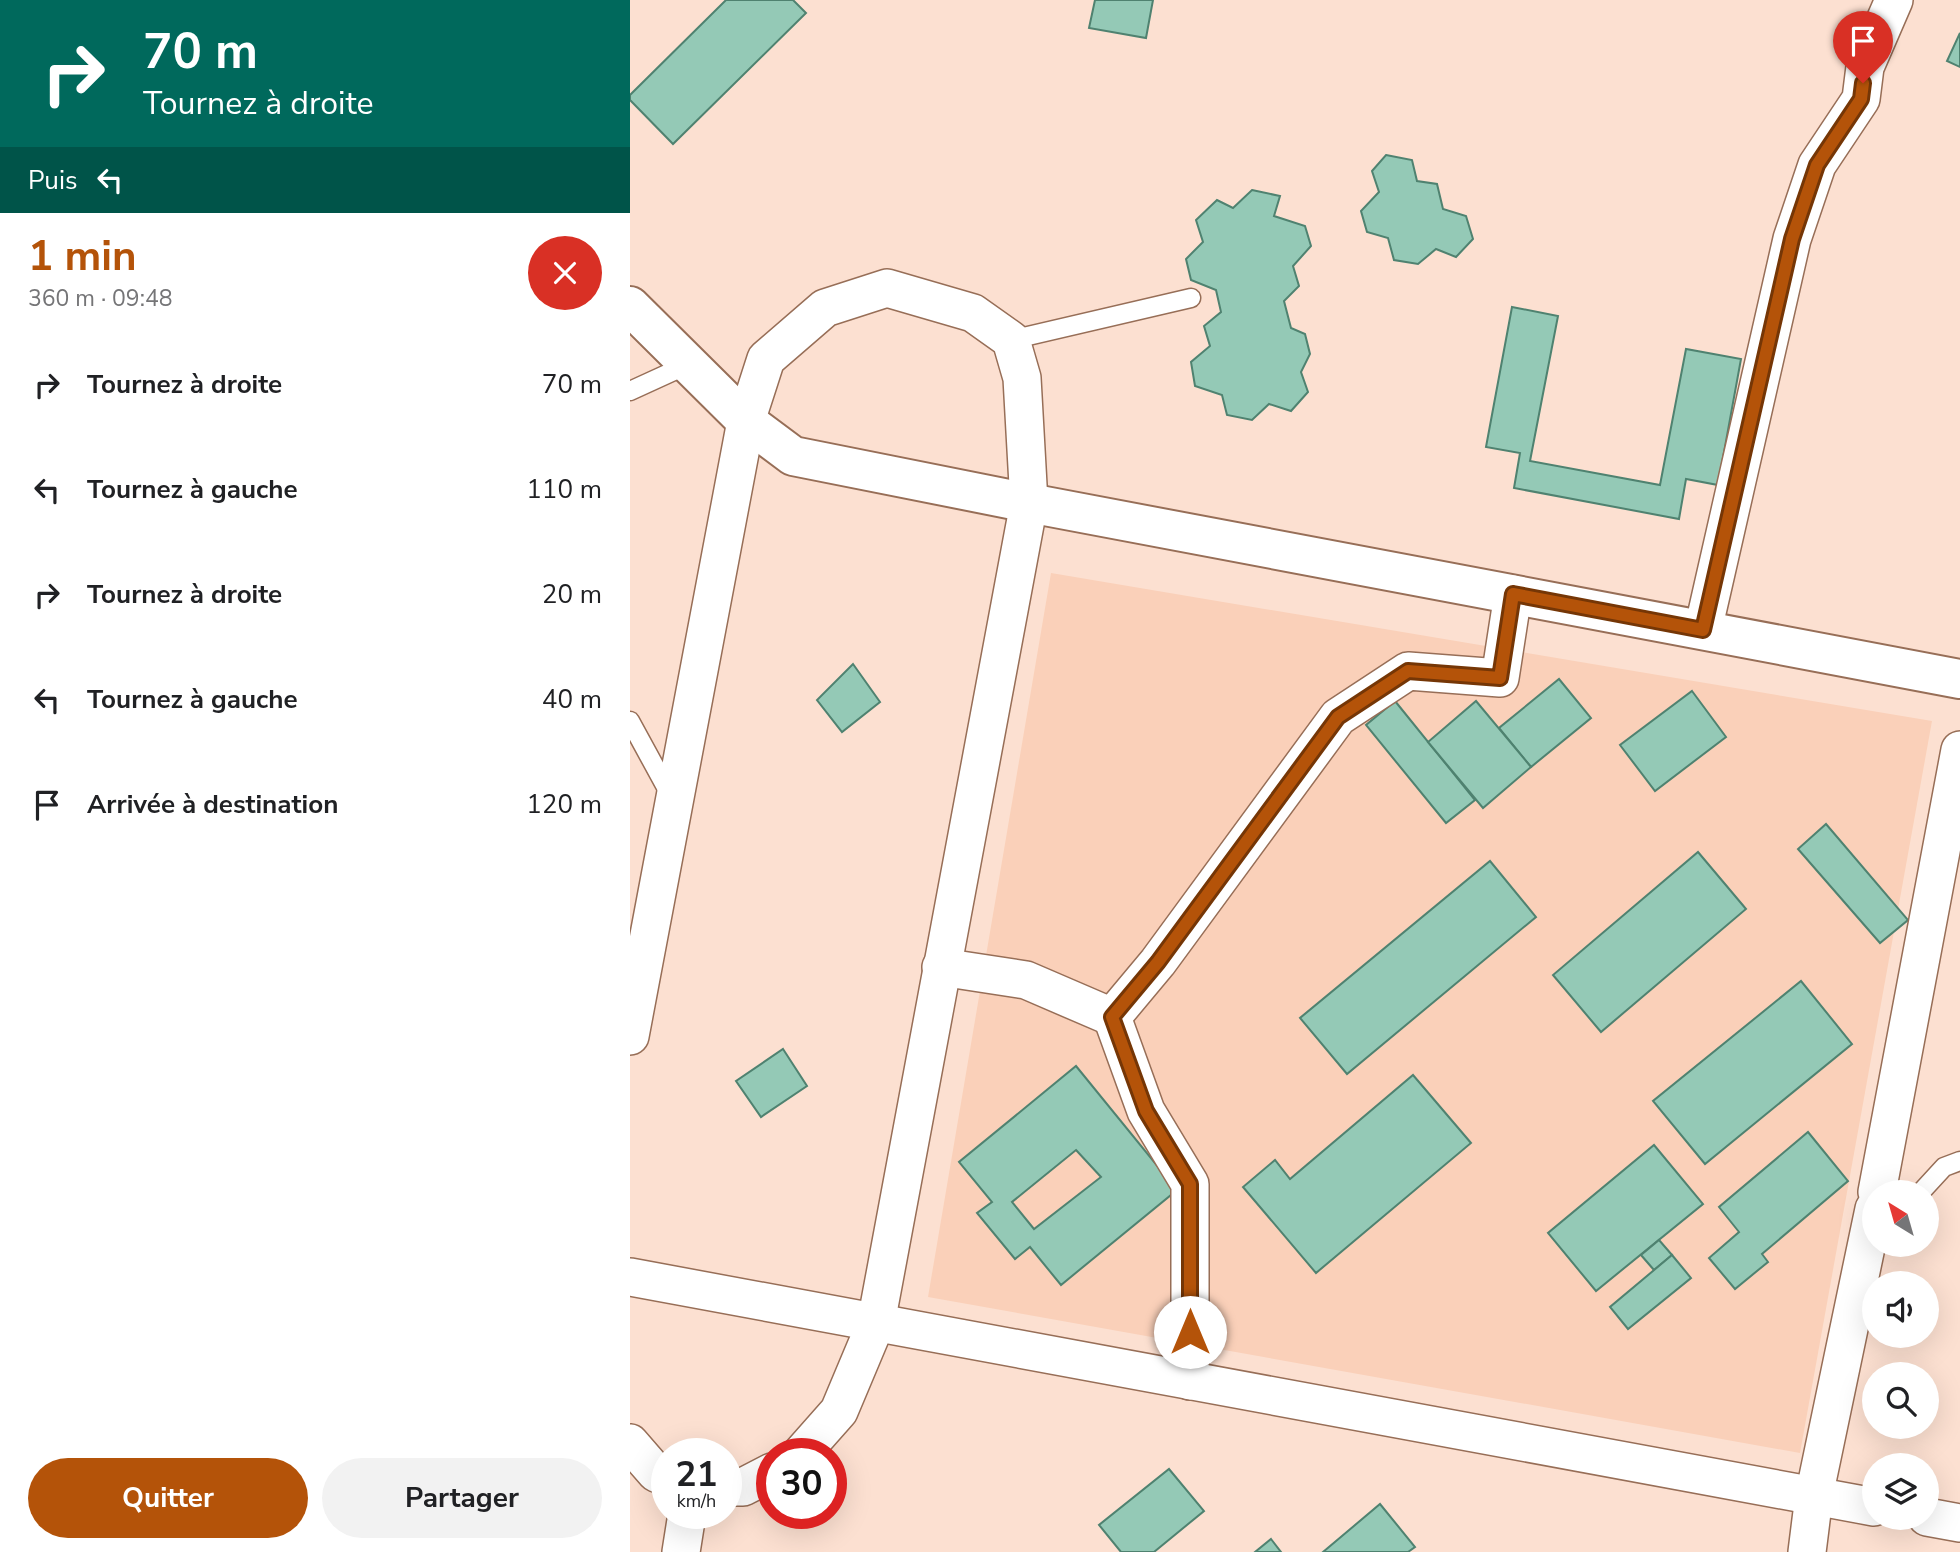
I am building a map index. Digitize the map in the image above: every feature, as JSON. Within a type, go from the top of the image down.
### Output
[{"type":"street","points":[[1703,630],[1792,239],[1817,165],[1861,99],[1865,67],[1894,0]]},
{"type":"street","points":[[630,1036],[637,952],[674,802],[746,421],[766,359],[825,308],[887,288],[973,313],[1011,340],[1022,378],[1029,503],[876,1323],[839,1411],[815,1438]]},
{"type":"street","points":[[630,306],[746,421],[793,456],[1960,679]]},
{"type":"street","points":[[1112,1017],[1158,962],[1338,717],[1408,671],[1500,678],[1513,594]]},
{"type":"street","points":[[1879,1180],[1960,750]]},
{"type":"street","points":[[941,967],[1026,980],[1112,1017],[1146,1111],[1190,1184],[1190,1381]]},
{"type":"street","points":[[1807,1552],[1814,1496],[1868,1257]]},
{"type":"street","points":[[630,1278],[1862,1505]]},
{"type":"street","points":[[630,1443],[651,1467]]},
{"type":"street","points":[[1939,1519],[1960,1523]]},
{"type":"street","points":[[681,1552],[685,1529]]},
{"type":"lane","points":[[1011,340],[1191,298]]},
{"type":"lane","points":[[630,391],[689,364]]},
{"type":"lane","points":[[630,721],[674,802]]},
{"type":"lane","points":[[1932,1180],[1944,1167],[1960,1161]]},
{"type":"shaded area","points":[[1051,573],[1932,721],[1800,1453],[928,1297]]},
{"type":"building","points":[[726,0],[793,0],[806,13],[673,144],[630,100],[630,95]]},
{"type":"building","points":[[1095,0],[1153,0],[1146,38],[1089,28]]},
{"type":"building","points":[[1960,33],[1960,67],[1947,61]]},
{"type":"building","points":[[1386,155],[1412,160],[1417,181],[1437,184],[1443,209],[1466,216],[1473,239],[1456,257],[1436,249],[1418,264],[1394,260],[1388,238],[1367,232],[1361,211],[1379,192],[1372,171]]},
{"type":"building","points":[[1252,190],[1280,196],[1274,216],[1305,226],[1311,246],[1293,266],[1299,286],[1284,301],[1291,328],[1305,334],[1310,354],[1301,372],[1308,392],[1291,411],[1269,404],[1252,420],[1227,415],[1222,395],[1195,386],[1191,362],[1210,346],[1204,326],[1221,312],[1216,290],[1191,280],[1186,259],[1203,242],[1196,220],[1217,200],[1233,208]]},
{"type":"building","points":[[1512,307],[1558,316],[1530,461],[1660,485],[1686,349],[1741,359],[1718,485],[1686,479],[1679,519],[1514,488],[1520,453],[1486,447]]},
{"type":"building","points":[[853,664],[880,702],[842,732],[817,700]]},
{"type":"building","points":[[1559,679],[1591,718],[1531,767],[1499,728]]},
{"type":"building","points":[[1692,691],[1726,737],[1655,791],[1620,745]]},
{"type":"building","points":[[1395,701],[1475,800],[1446,823],[1366,725]]},
{"type":"building","points":[[1476,701],[1531,767],[1483,808],[1428,742]]},
{"type":"building","points":[[1826,824],[1908,920],[1880,943],[1798,849]]},
{"type":"building","points":[[1698,852],[1746,909],[1601,1032],[1553,975]]},
{"type":"building","points":[[1490,861],[1536,917],[1347,1074],[1300,1018]]},
{"type":"building","points":[[1801,981],[1852,1044],[1705,1164],[1653,1101]]},
{"type":"building","points":[[783,1049],[807,1086],[761,1117],[736,1081]]},
{"type":"building","points":[[1076,1066],[1177,1190],[1061,1285],[1030,1247],[1015,1259],[977,1213],[992,1202],[959,1162]],"holes":[[[1076,1150],[1101,1177],[1034,1229],[1012,1202]]]},
{"type":"building","points":[[1413,1075],[1471,1143],[1316,1273],[1243,1187],[1275,1160],[1290,1179]]},
{"type":"building","points":[[1808,1132],[1848,1181],[1762,1254],[1768,1262],[1735,1289],[1709,1258],[1739,1232],[1719,1207]]},
{"type":"building","points":[[1654,1145],[1703,1204],[1596,1291],[1548,1233]]},
{"type":"building","points":[[1659,1240],[1672,1255],[1654,1270],[1641,1255]]},
{"type":"building","points":[[1672,1255],[1691,1278],[1628,1329],[1610,1307]]},
{"type":"building","points":[[1169,1469],[1204,1511],[1154,1552],[1121,1552],[1099,1525]]},
{"type":"building","points":[[1380,1504],[1415,1547],[1408,1552],[1323,1552]]},
{"type":"building","points":[[1271,1539],[1281,1552],[1255,1552]]},
{"type":"route","points":[[1190,1332],[1190,1184],[1146,1111],[1112,1017],[1158,962],[1338,717],[1408,671],[1500,678],[1513,594],[1703,630],[1792,239],[1817,165],[1861,99],[1863,83]]}]
